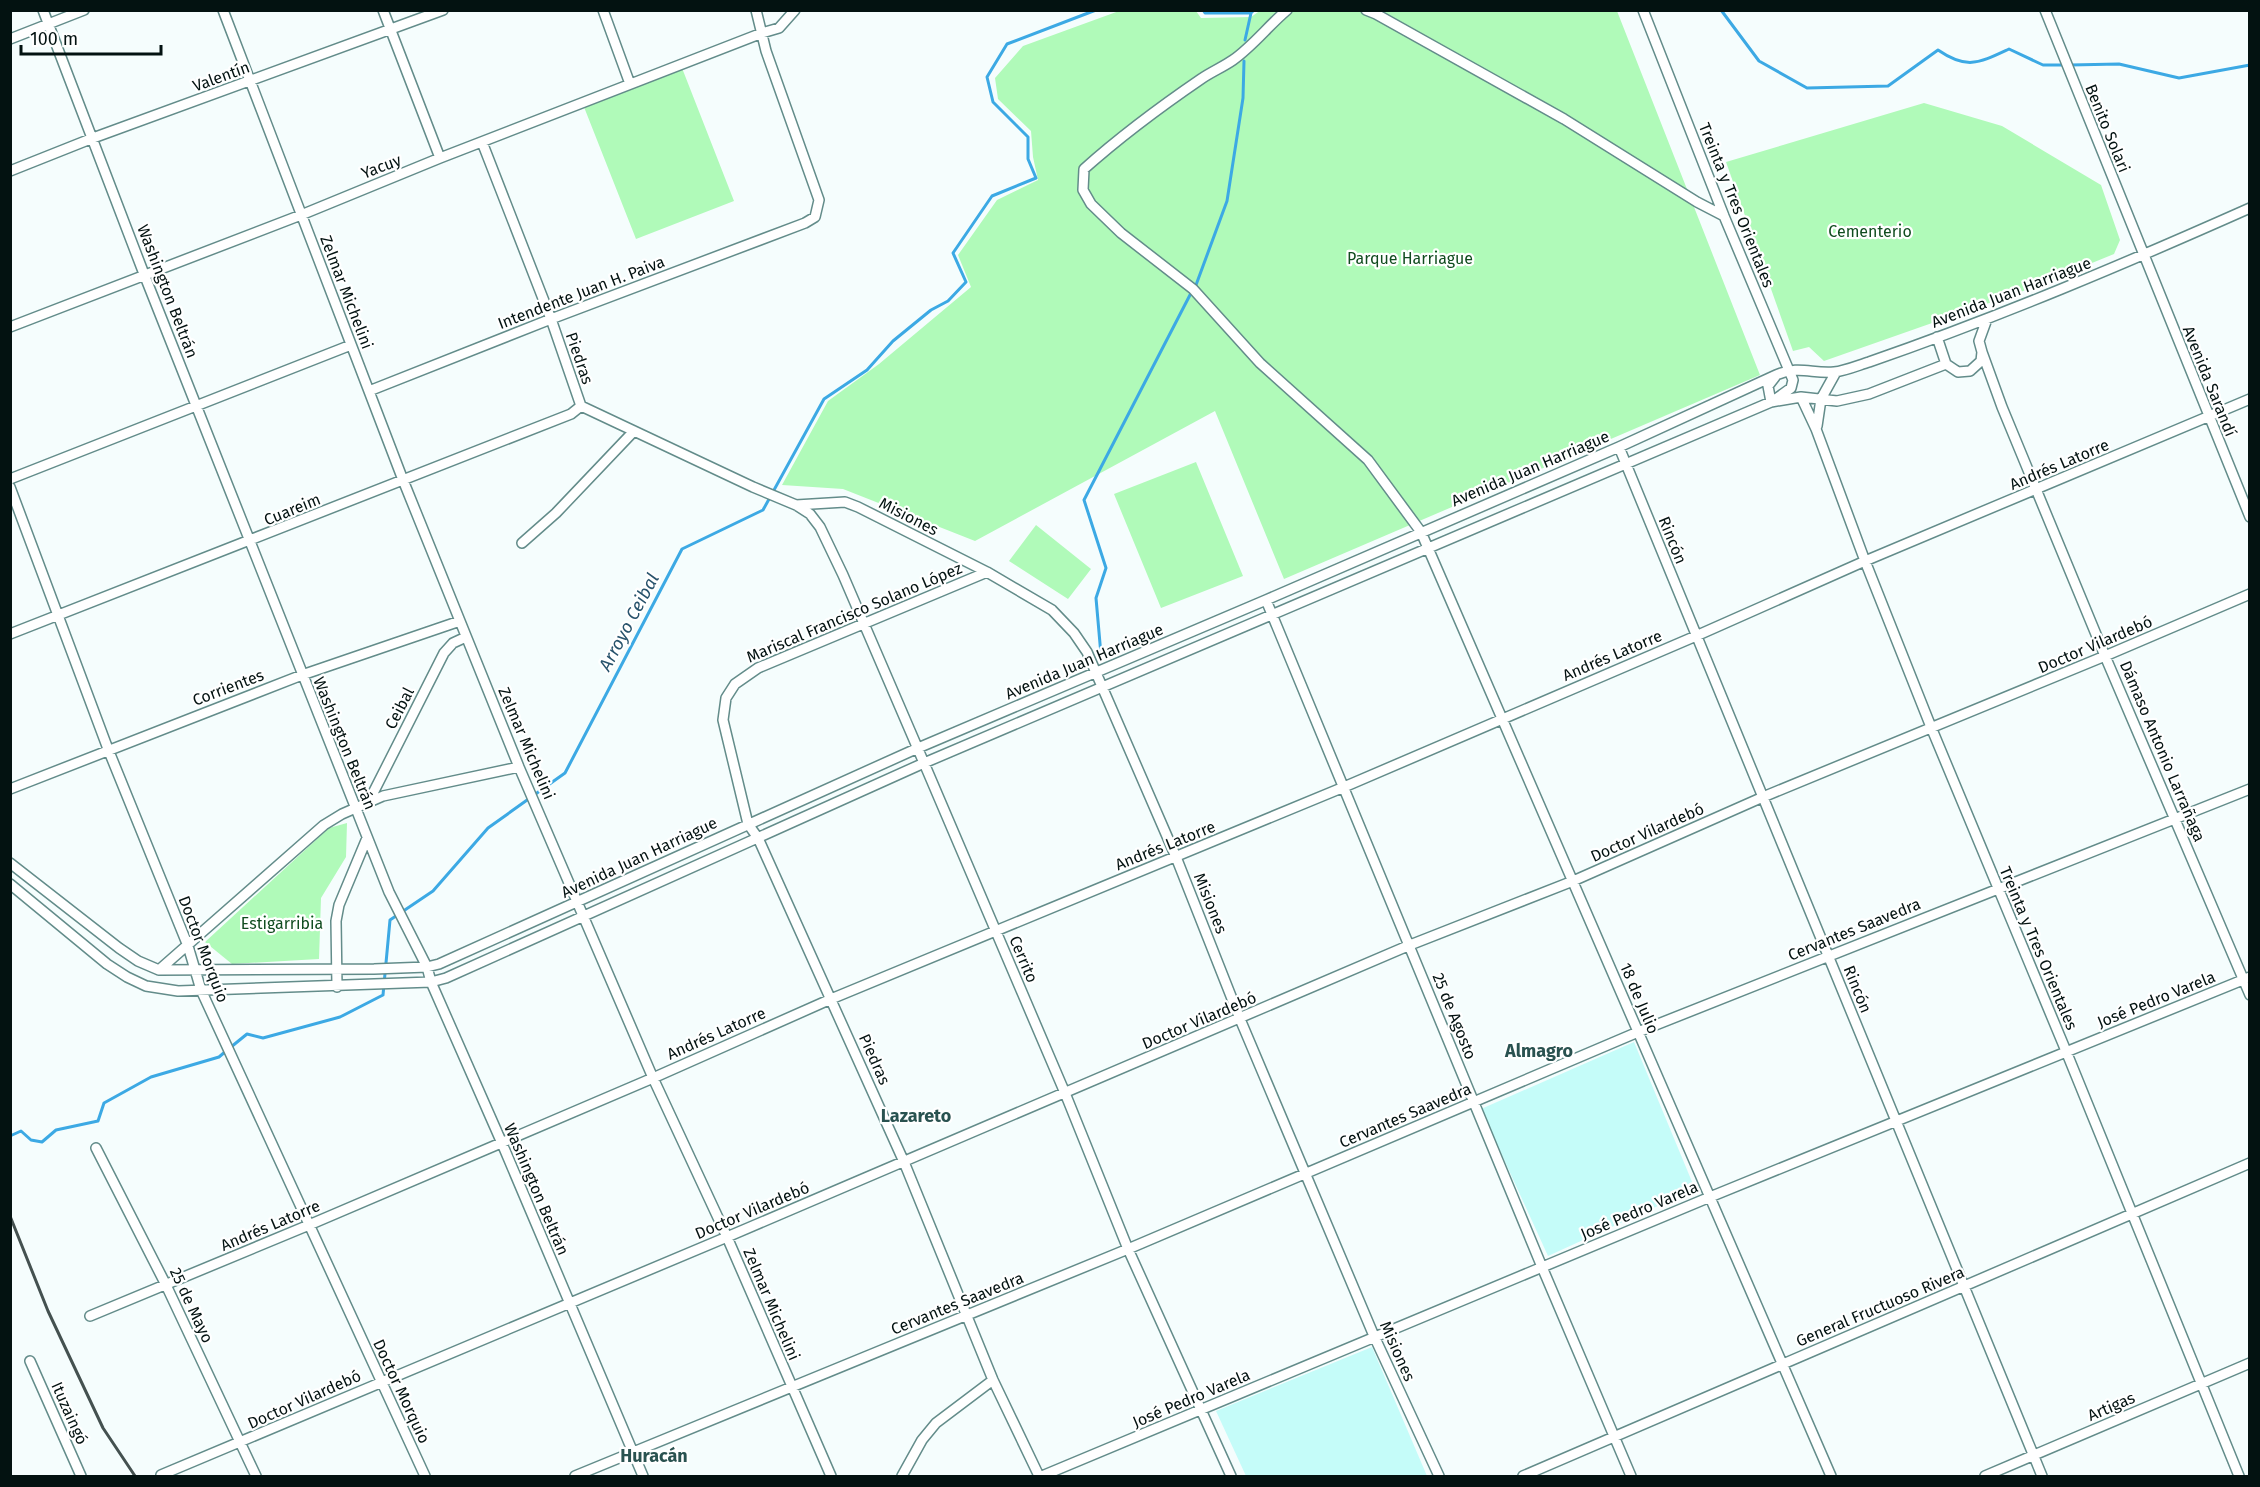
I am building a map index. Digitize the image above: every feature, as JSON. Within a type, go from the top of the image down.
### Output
[{"type":"street","name":"Washington Beltrán","points":[[43,10],[249,542],[389,892],[426,967],[643,1476]]},
{"type":"street","points":[[10,39],[84,10]]},
{"type":"street","name":"Zelmar Michelini","points":[[223,10],[403,480],[519,767],[653,1078],[727,1237],[790,1387],[831,1476]]},
{"type":"street","points":[[383,10],[440,158]]},
{"type":"street","name":"Valentín","points":[[10,171],[93,138],[443,10]]},
{"type":"street","points":[[603,10],[630,84]]},
{"type":"street","points":[[756,10],[762,33]]},
{"type":"street","name":"Yacuy","points":[[10,327],[301,215],[630,84],[779,28],[795,10]]},
{"type":"street","name":"18 de Julio","points":[[1287,10],[1244,51],[1149,115],[1092,162],[1084,170],[1083,190],[1091,204],[1121,233],[1193,289],[1260,363],[1368,460],[1421,532],[1831,1476]]},
{"type":"street","points":[[1366,10],[1564,119],[1697,202],[1724,216]]},
{"type":"street","name":"Benito Solari","points":[[2045,10],[2143,256]]},
{"type":"street","name":"Treinta y Tres Orientales","points":[[1644,14],[1724,216],[1789,369]]},
{"type":"street","name":"Intendente Juan H. Paiva","points":[[369,392],[551,319],[805,223],[815,217],[819,200],[762,33]]},
{"type":"street","name":"Piedras","points":[[482,142],[551,319],[581,406],[753,487]]},
{"type":"street","name":"Avenida Juan Harriague","points":[[159,970],[403,969],[439,964],[918,748],[1618,447],[1789,369],[1836,372],[1962,329],[2143,256],[2250,208]]},
{"type":"street","name":"Avenida Sarandí","points":[[2143,256],[2250,517]]},
{"type":"street","points":[[1936,337],[1946,364],[1958,372],[1970,371],[1981,361],[1982,352],[1979,341],[1987,320]]},
{"type":"street","points":[[1962,329],[1979,341]]},
{"type":"street","points":[[10,479],[351,345]]},
{"type":"street","name":"Dámaso Antonio Larrañaga","points":[[1982,352],[2002,407],[2105,656],[2246,978],[2250,995]]},
{"type":"street","name":"Avenida Juan Harriague","points":[[10,884],[107,964],[146,986],[178,991],[375,986],[431,982],[446,978],[924,763],[1772,402],[1801,397],[1837,401],[1869,394],[1946,364]]},
{"type":"street","points":[[1776,375],[1768,386],[1772,402],[1793,384],[1789,369]]},
{"type":"street","name":"Treinta y Tres Orientales","points":[[1816,429],[1821,399],[1836,372]]},
{"type":"street","name":"Treinta y Tres Orientales","points":[[1801,397],[1816,429],[1865,561],[1931,727],[2239,1476]]},
{"type":"street","name":"Andrés Latorre","points":[[90,1316],[653,1078],[831,999],[1344,787],[1865,561],[2250,399]]},
{"type":"street","name":"Cuareim","points":[[10,634],[571,414],[581,406]]},
{"type":"street","points":[[522,543],[556,513],[634,431]]},
{"type":"street","name":"Rincón","points":[[1618,447],[2042,1476]]},
{"type":"street","name":"Doctor Morquio","points":[[10,487],[108,749],[188,946],[201,990],[224,1035],[425,1476]]},
{"type":"street","name":"Cerrito","points":[[753,487],[796,505],[810,514],[820,527],[918,748],[1065,1093],[1128,1249],[1231,1476]]},
{"type":"street","name":"Misiones","points":[[796,505],[845,502],[987,572],[1052,610],[1074,633],[1096,672],[1176,857],[1240,1019],[1374,1336],[1439,1476]]},
{"type":"street","name":"Mariscal Francisco Solano López","points":[[735,684],[758,668],[987,572]]},
{"type":"street","name":"Doctor Vilardebó","points":[[161,1475],[904,1162],[1410,945],[1573,881],[1763,797],[2250,594]]},
{"type":"street","name":"25 de Agosto","points":[[1266,600],[1631,1476]]},
{"type":"street","name":"Corrientes","points":[[10,789],[302,675],[460,621]]},
{"type":"street","name":"Ceibal","points":[[368,803],[444,653],[453,643],[466,637]]},
{"type":"street","name":"Piedras","points":[[735,684],[726,698],[723,720],[748,824],[758,838],[904,1162],[993,1380],[1041,1476]]},
{"type":"street","points":[[10,863],[119,948],[138,961],[159,970],[324,825],[383,796],[519,767]]},
{"type":"street","name":"Cervantes Saavedra","points":[[575,1476],[1128,1249],[1638,1032],[2250,789]]},
{"type":"street","points":[[337,987],[336,921],[339,905],[367,838]]},
{"type":"street","name":"José Pedro Varela","points":[[1041,1476],[1710,1197],[2246,978]]},
{"type":"street","name":"25 de Mayo","points":[[96,1148],[166,1285],[256,1476]]},
{"type":"street","name":"General Fructuoso Rivera","points":[[1523,1476],[2250,1163]]},
{"type":"street","name":"Ituzaingó","points":[[30,1361],[81,1476]]},
{"type":"street","name":"Artigas","points":[[1985,1476],[2250,1363]]},
{"type":"street","points":[[902,1476],[922,1440],[936,1423],[993,1380]]},
{"type":"shaded area","points":[[1634,1042],[1695,1189],[1548,1256],[1481,1109]]},
{"type":"shaded area","points":[[1372,1347],[1427,1476],[1246,1476],[1216,1411]]},
{"type":"green space","name":"Parque Harriague","points":[[1261,10],[1617,11],[1760,375],[1284,579],[1215,411],[975,541],[843,489],[782,485],[828,401],[879,364],[971,287],[958,255],[997,200],[1038,180],[1031,131],[998,99],[995,78],[1023,46],[1119,11],[1196,11],[1201,18],[1251,17]]},
{"type":"green space","points":[[682,68],[734,201],[636,239],[584,107]]},
{"type":"green space","name":"Cementerio","points":[[1924,103],[2002,126],[2101,185],[2120,240],[2114,254],[2026,290],[1824,361],[1809,347],[1793,351],[1726,162]]},
{"type":"green space","points":[[1196,462],[1243,576],[1161,608],[1114,494]]},
{"type":"green space","points":[[1036,525],[1091,569],[1068,599],[1009,561]]},
{"type":"green space","name":"Estigarribia","points":[[347,823],[346,857],[321,898],[319,959],[232,964],[205,942],[329,828]]},
{"type":"waterway","name":"Arroyo Ceibal","points":[[231,1047],[247,1034],[263,1038],[340,1017],[383,995],[390,920],[433,891],[488,828],[565,773],[682,549],[763,510],[824,399],[867,370],[893,341],[931,310],[948,301],[966,282],[953,253],[992,196],[1036,178],[1028,159],[1028,137],[993,102],[987,77],[1007,44],[1096,10]]},
{"type":"waterway","name":"Arroyo Ceibal","points":[[1203,10],[1205,13],[1251,13],[1254,10]]},
{"type":"waterway","name":"Arroyo Ceibal","points":[[1721,10],[1759,61],[1807,88],[1888,86],[1938,50],[1957,60],[1973,62],[2009,49],[2043,65],[2064,65]]},
{"type":"waterway","points":[[1245,40],[1251,13]]},
{"type":"waterway","points":[[1196,285],[1227,201],[1243,98],[1244,61]]},
{"type":"waterway","name":"Arroyo Ceibal","points":[[2070,65],[2119,64],[2179,78],[2250,65]]},
{"type":"waterway","points":[[1101,655],[1096,598],[1106,568],[1084,500],[1191,293]]},
{"type":"waterway","name":"Arroyo Ceibal","points":[[10,1136],[21,1131],[31,1140],[42,1142],[56,1130],[98,1121],[104,1103],[151,1077],[219,1057],[226,1051]]},
{"type":"railway","points":[[10,1216],[48,1311],[103,1428],[135,1476]]},
{"type":"district","name":"Almagro","points":[[1539,1051]]},
{"type":"district","name":"Lazareto","points":[[916,1116]]},
{"type":"district","name":"Huracán","points":[[654,1456]]}]
